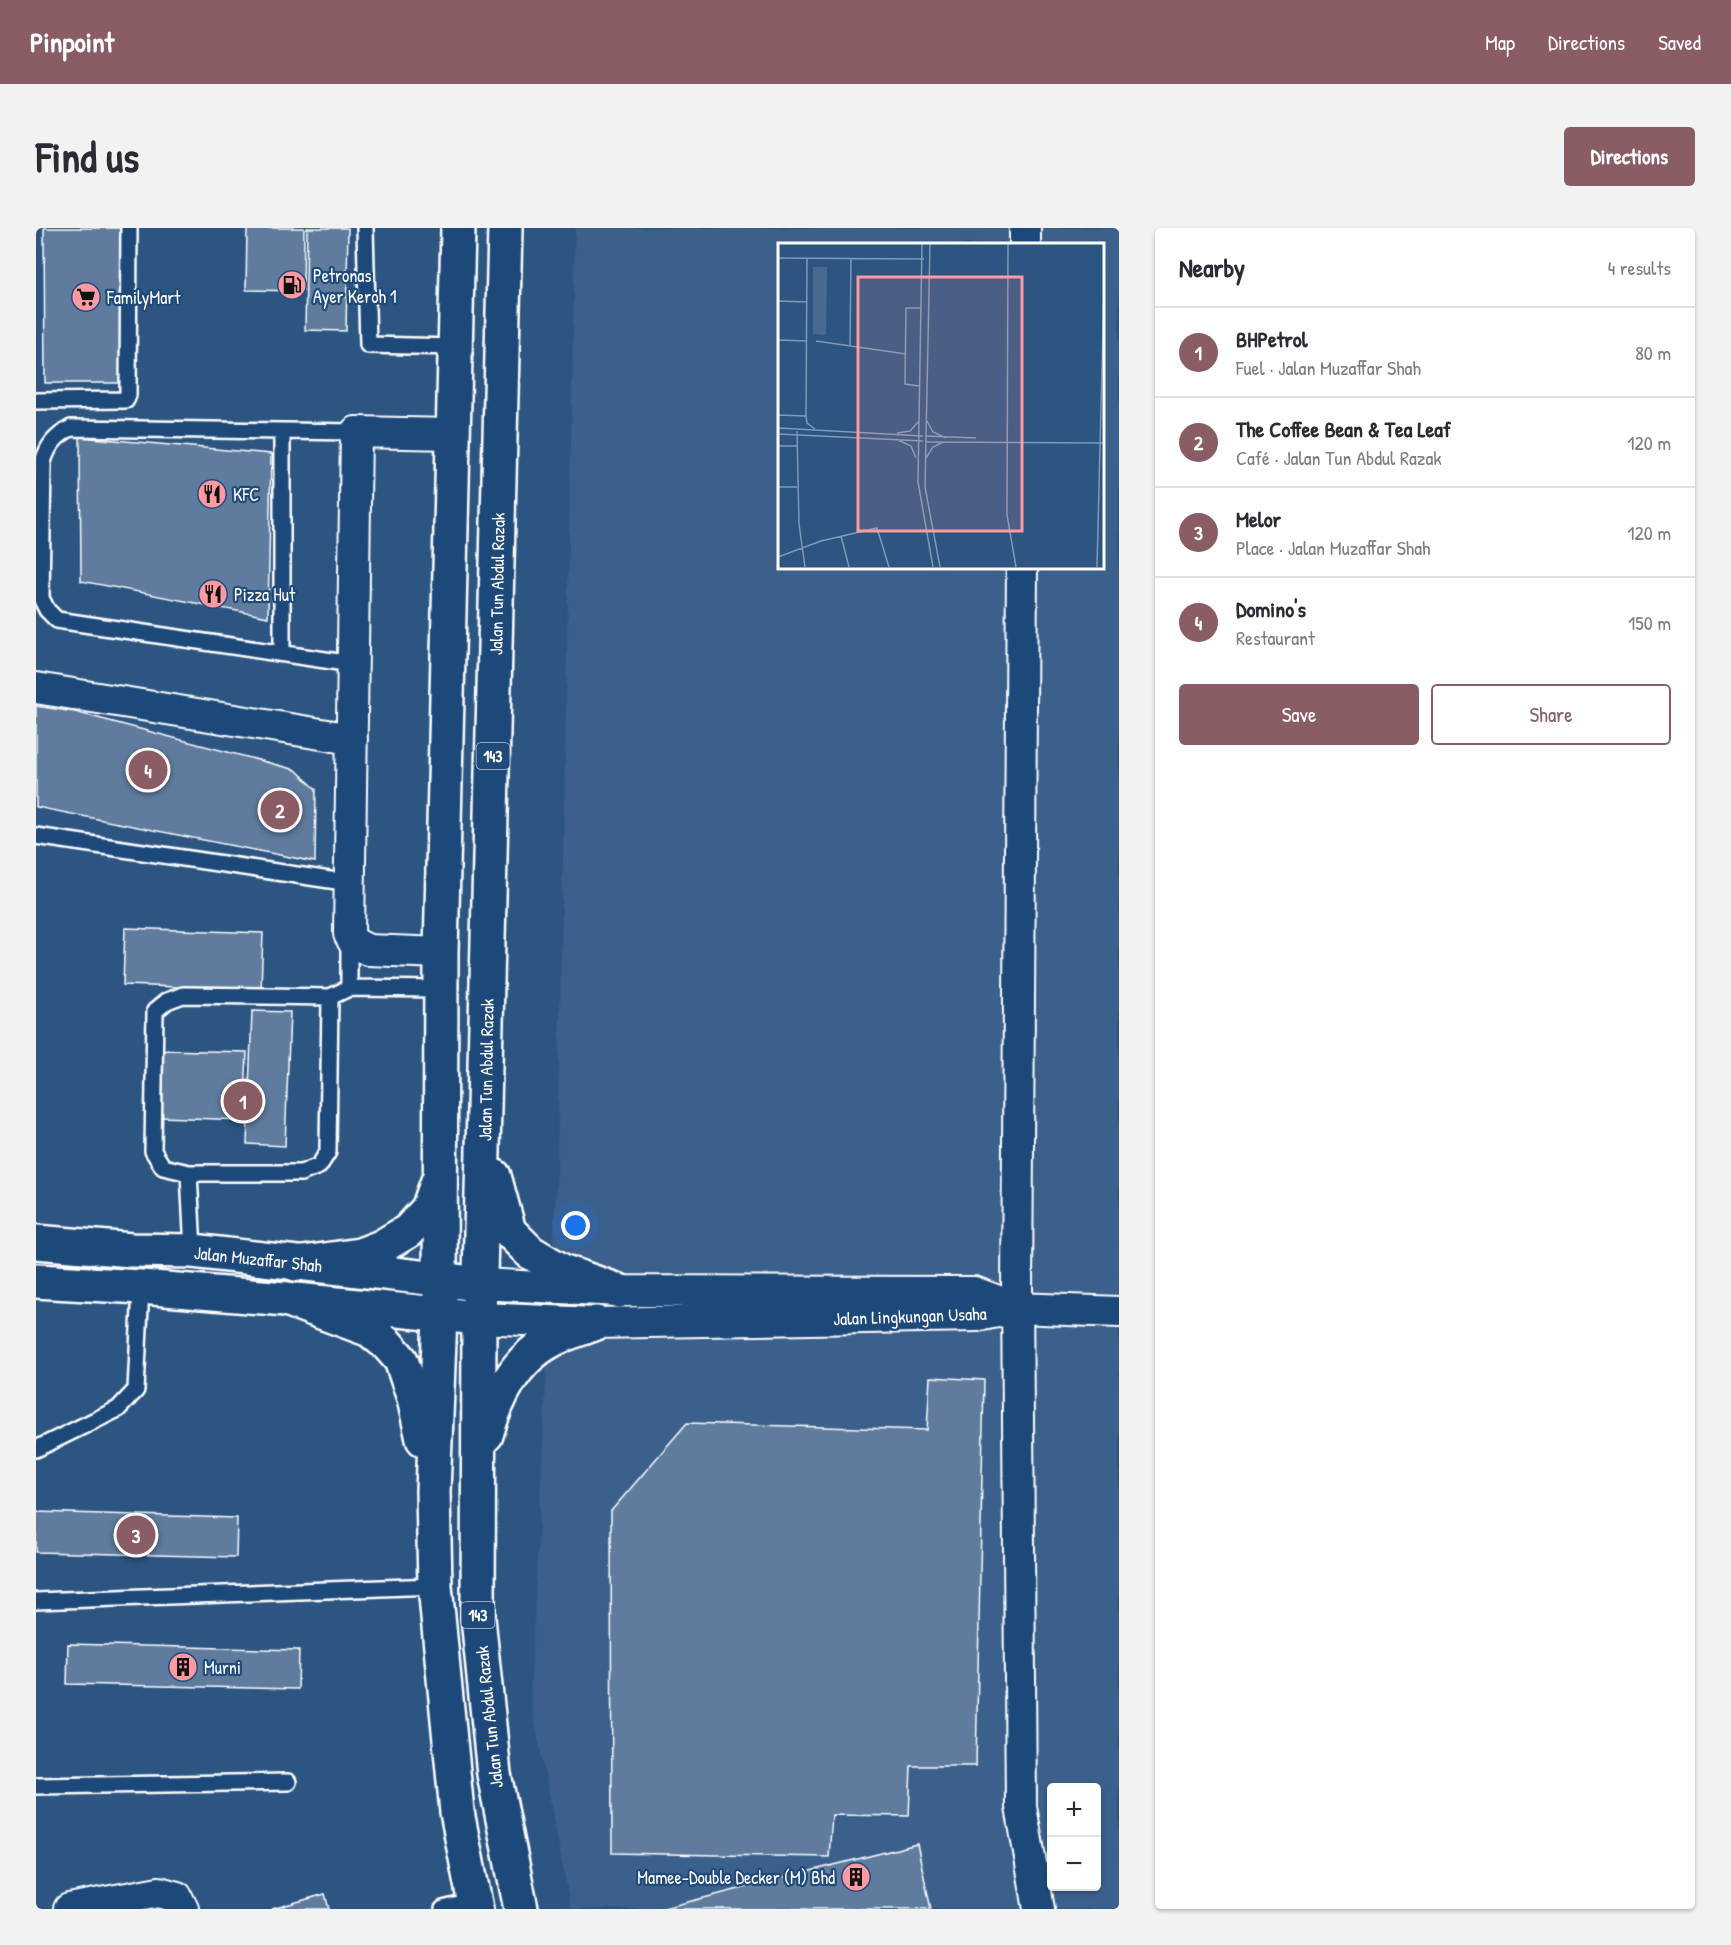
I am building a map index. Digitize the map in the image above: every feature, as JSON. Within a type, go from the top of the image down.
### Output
[{"type":"main road","name":"143","points":[[458,228],[441,953],[440,1315],[433,1491],[435,1586],[457,1812],[475,1905]]},
{"type":"main road","name":"Jalan Tun Abdul Razak","points":[[505,228],[479,1318],[478,1618],[494,1774],[521,1909]]},
{"type":"main road","points":[[485,1103],[494,1181],[508,1232],[530,1252],[562,1271],[619,1292]]},
{"type":"main road","points":[[296,1264],[360,1255],[381,1247],[408,1232],[428,1209],[442,1172]]},
{"type":"main road","name":"Jalan Muzaffar Shah","points":[[36,1242],[132,1250],[193,1251],[480,1284]]},
{"type":"main road","name":"Jalan Muzaffar Shah","points":[[36,1281],[286,1299],[479,1318]]},
{"type":"main road","points":[[286,1299],[370,1330],[401,1359],[414,1398],[433,1491]]},
{"type":"main road","points":[[479,1457],[494,1408],[513,1373],[530,1354],[552,1341],[596,1323]]},
{"type":"street","points":[[441,953],[368,950],[354,942],[349,934],[356,432],[452,434]]},
{"type":"street","points":[[1022,568],[1017,1308],[1021,1807],[1039,1909]]},
{"type":"street","points":[[36,688],[351,739]]},
{"type":"street","name":"Jalan Lingkungan Usaha","points":[[480,1284],[619,1292],[974,1292],[1017,1308]]},
{"type":"street","points":[[1017,1308],[1119,1312]]},
{"type":"street","name":"Jalan Lingkungan Usaha","points":[[479,1318],[596,1323],[977,1316],[1017,1308]]},
{"type":"street","points":[[69,1909],[159,1892],[177,1898],[183,1909]]},
{"type":"lane","points":[[36,401],[126,400],[128,395],[129,228]]},
{"type":"lane","points":[[365,228],[368,345],[455,347]]},
{"type":"lane","points":[[352,664],[57,620],[47,610],[41,598],[43,462],[47,449],[59,434],[71,428],[356,432]]},
{"type":"lane","points":[[282,431],[282,653]]},
{"type":"lane","points":[[36,836],[350,883]]},
{"type":"lane","points":[[349,934],[349,988]]},
{"type":"lane","points":[[330,997],[328,1152],[319,1166],[301,1173],[189,1173],[163,1167],[153,1152],[155,1011],[167,1001],[183,995],[330,997],[349,988],[441,989]]},
{"type":"lane","points":[[189,1173],[193,1251]]},
{"type":"lane","points":[[36,1449],[118,1408],[136,1389],[141,1287]]},
{"type":"lane","points":[[36,1601],[435,1586]]},
{"type":"lane","points":[[36,1786],[288,1782]]},
{"type":"lane","points":[[443,1909],[475,1905]]},
{"type":"shaded area","points":[[575,228],[1119,228],[1119,1909],[571,1909],[530,1697],[557,1170]]},
{"type":"building","points":[[44,228],[131,228],[132,383],[45,383]]},
{"type":"building","points":[[247,228],[304,228],[303,291],[246,290]]},
{"type":"building","points":[[307,228],[348,228],[346,331],[305,330]]},
{"type":"building","points":[[80,437],[271,454],[268,617],[81,581]]},
{"type":"building","points":[[36,706],[75,712],[296,770],[316,789],[315,862],[36,807]]},
{"type":"building","points":[[125,928],[263,933],[261,990],[123,985]]},
{"type":"building","points":[[252,1011],[290,1012],[285,1146],[247,1144]]},
{"type":"building","points":[[163,1050],[247,1052],[244,1120],[160,1117]]},
{"type":"building","points":[[930,1377],[984,1380],[976,1766],[911,1766],[909,1816],[832,1815],[829,1857],[612,1853],[611,1511],[687,1423],[927,1430]]},
{"type":"building","points":[[36,1512],[237,1518],[236,1557],[36,1552]]},
{"type":"building","name":"Murni","points":[[68,1644],[299,1650],[298,1689],[67,1684]]},
{"type":"building","name":"Mamee-Double Decker (M) Bhd","points":[[917,1844],[931,1909],[660,1909]]},
{"type":"building","points":[[325,1894],[329,1909],[272,1909]]},
{"type":"place","name":"Petronas Ayer Keroh 1","points":[[292,285]]},
{"type":"place","name":"FamilyMart","points":[[86,297]]},
{"type":"place","name":"KFC","points":[[212,494]]},
{"type":"place","name":"Pizza Hut","points":[[213,594]]},
{"type":"place","name":"Domino's","points":[[148,770]]},
{"type":"place","name":"The Coffee Bean & Tea Leaf","points":[[280,810]]},
{"type":"place","name":"BHPetrol","points":[[243,1101]]},
{"type":"place","name":"Melor","points":[[136,1535]]},
{"type":"place","name":"Murni","points":[[183,1667]]},
{"type":"place","name":"Mamee-Double Decker (M) Bhd","points":[[856,1877]]}]
